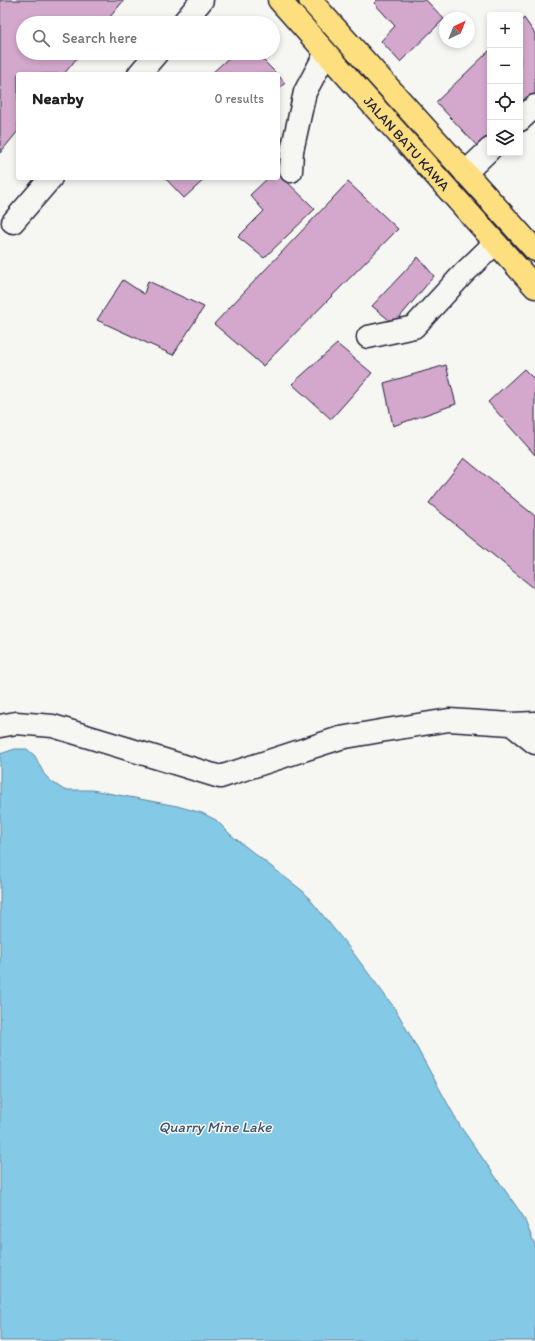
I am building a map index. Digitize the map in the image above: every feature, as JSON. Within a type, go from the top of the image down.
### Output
[{"type":"highway","name":"JALAN BATU KAWA","points":[[279,0],[535,287]]},
{"type":"highway","name":"JALAN BATU KAWA","points":[[310,0],[535,250]]},
{"type":"street","points":[[189,16],[202,0]]},
{"type":"street","points":[[291,171],[292,151],[306,92],[326,53]]},
{"type":"street","points":[[141,72],[151,60]]},
{"type":"street","points":[[523,117],[535,106]]},
{"type":"street","points":[[465,173],[487,152]]},
{"type":"street","points":[[14,222],[49,180]]},
{"type":"street","points":[[368,336],[414,327],[464,273],[495,243]]},
{"type":"street","points":[[0,726],[16,723],[53,726],[220,777],[340,738],[386,730],[449,720],[511,724],[535,723]]},
{"type":"street","points":[[511,724],[535,743]]},
{"type":"water","name":"Quarry Mine Lake","points":[[15,749],[27,749],[35,756],[44,774],[52,782],[64,790],[92,790],[177,806],[202,813],[216,820],[232,836],[304,892],[351,950],[396,1010],[460,1126],[523,1216],[535,1245],[535,1341],[0,1341],[0,754]]},
{"type":"building","points":[[0,0],[124,0],[111,16],[16,16],[16,60],[75,60],[66,72],[16,72],[16,133],[0,153]]},
{"type":"building","points":[[377,0],[426,0],[439,14],[439,24],[400,62],[381,41],[395,26],[374,3]]},
{"type":"building","points":[[524,18],[535,34],[535,95],[523,107],[523,48]]},
{"type":"building","points":[[487,53],[487,141],[479,148],[436,102]]},
{"type":"building","points":[[226,60],[263,60],[275,72],[213,72]]},
{"type":"building","points":[[280,77],[285,83],[280,87]]},
{"type":"building","points":[[280,175],[315,209],[264,258],[238,237],[264,211],[250,195],[266,180],[280,180]]},
{"type":"building","points":[[167,180],[204,180],[184,198]]},
{"type":"building","points":[[348,182],[398,229],[263,366],[214,324]]},
{"type":"building","points":[[418,257],[434,276],[394,324],[372,306]]},
{"type":"building","points":[[123,280],[144,294],[148,281],[204,307],[173,355],[97,320]]},
{"type":"building","points":[[337,344],[372,373],[331,419],[292,384]]},
{"type":"building","points":[[446,365],[456,404],[393,426],[384,383]]},
{"type":"building","points":[[524,369],[535,380],[535,455],[488,402]]},
{"type":"building","points":[[464,458],[535,516],[535,589],[429,503]]}]
